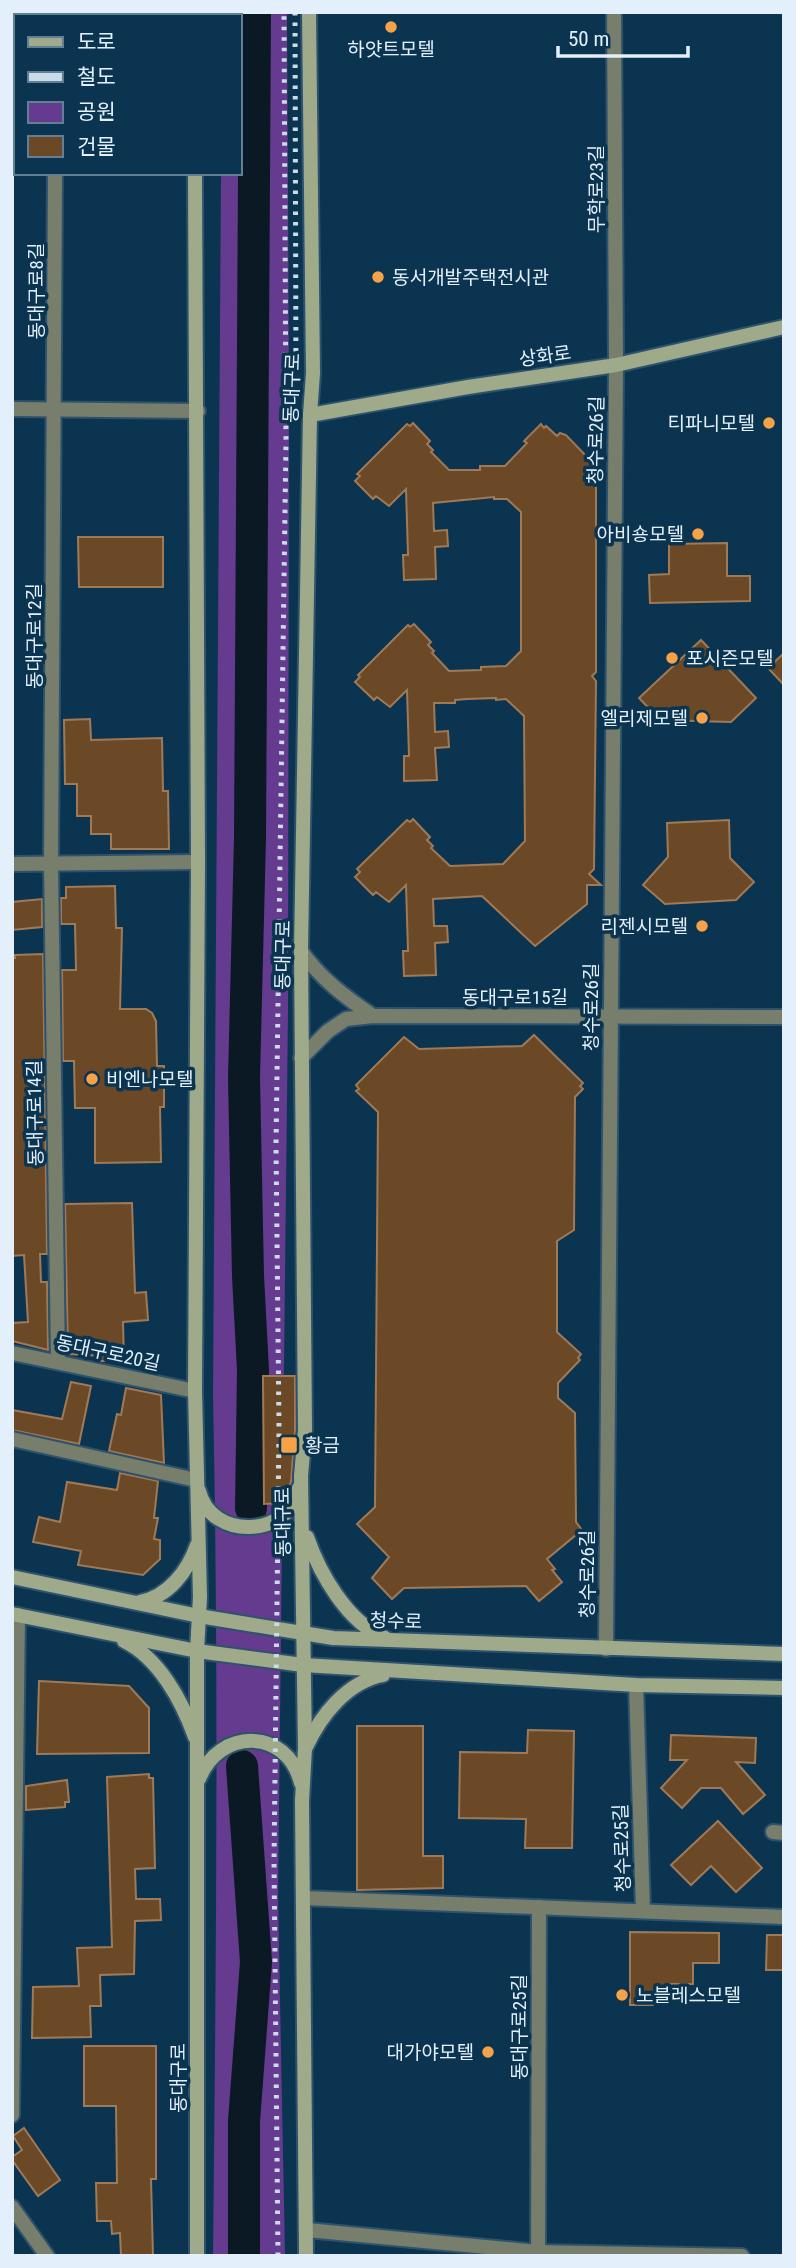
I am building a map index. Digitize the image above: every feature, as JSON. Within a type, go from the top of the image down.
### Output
[{"type":"main road","name":"동대구로","points":[[306,2256],[302,1801],[305,1748],[301,1476],[305,1430],[301,1058],[310,415],[313,373],[309,12]]},
{"type":"main road","name":"동대구로","points":[[195,175],[198,411],[195,1391],[199,1540],[197,2256]]},
{"type":"main road","name":"상화로","points":[[310,415],[468,387],[616,365],[784,327]]},
{"type":"main road","points":[[196,1480],[200,1497],[210,1512],[224,1522],[241,1528],[259,1528],[276,1521],[289,1509],[298,1494],[301,1476]]},
{"type":"main road","points":[[303,1518],[313,1553],[330,1587],[376,1634],[390,1639]]},
{"type":"main road","points":[[139,1602],[150,1600],[178,1579],[199,1540]]},
{"type":"main road","name":"청수로","points":[[12,1577],[199,1616],[333,1638],[784,1654]]},
{"type":"main road","points":[[15,1614],[197,1651],[303,1665],[636,1685],[784,1688]]},
{"type":"main road","points":[[103,1631],[138,1648],[152,1663],[184,1710],[198,1743]]},
{"type":"main road","points":[[305,1748],[320,1722],[346,1694],[368,1678],[398,1672]]},
{"type":"main road","points":[[197,1795],[201,1773],[213,1755],[225,1746],[253,1740],[268,1743],[291,1760],[299,1773],[302,1801]]},
{"type":"street","name":"무학로23길","points":[[614,12],[616,365]]},
{"type":"street","name":"동대구로8길","points":[[55,175],[55,410]]},
{"type":"street","name":"청수로26길","points":[[606,1649],[616,365]]},
{"type":"street","points":[[12,409],[198,411]]},
{"type":"street","name":"동대구로12길","points":[[51,864],[55,410]]},
{"type":"street","points":[[12,864],[198,862]]},
{"type":"street","name":"동대구로14길","points":[[51,864],[58,1362]]},
{"type":"street","points":[[302,951],[313,967],[340,994],[373,1016]]},
{"type":"street","name":"동대구로15길","points":[[301,1058],[328,1031],[346,1019],[373,1016],[784,1017]]},
{"type":"street","name":"동대구로20길","points":[[12,1353],[195,1391]]},
{"type":"street","points":[[12,1439],[196,1480]]},
{"type":"street","points":[[12,2115],[15,1614]]},
{"type":"street","name":"청수로25길","points":[[636,1685],[643,1911],[784,1917]]},
{"type":"street","points":[[304,1898],[643,1911]]},
{"type":"street","name":"동대구로25길","points":[[538,2254],[539,1908]]},
{"type":"street","points":[[12,2207],[47,2256]]},
{"type":"street","points":[[307,2230],[538,2254],[742,2256]]},
{"type":"green space","points":[[287,12],[288,1012],[278,1895],[285,2256],[213,2256],[216,1719],[213,1396],[221,175],[242,175],[242,14],[222,14]]},
{"type":"building","points":[[413,423],[430,441],[427,444],[433,450],[431,452],[449,470],[480,470],[480,466],[505,466],[541,424],[557,436],[560,433],[566,435],[589,459],[595,458],[595,471],[590,476],[596,481],[596,672],[592,676],[596,681],[594,869],[589,874],[601,885],[587,885],[587,904],[535,946],[482,896],[433,899],[434,926],[447,926],[448,942],[435,943],[436,975],[404,976],[403,951],[408,951],[406,885],[389,902],[376,892],[373,895],[355,877],[360,872],[357,869],[407,820],[410,822],[413,819],[430,837],[427,840],[433,846],[431,848],[450,866],[503,864],[525,841],[524,716],[506,699],[467,699],[455,700],[455,703],[434,703],[435,732],[448,731],[449,747],[435,748],[437,780],[404,781],[404,756],[409,756],[407,690],[390,707],[377,697],[374,700],[355,682],[360,677],[358,675],[408,625],[410,627],[414,624],[431,642],[428,645],[434,651],[432,653],[449,671],[506,666],[521,651],[521,512],[507,499],[494,497],[433,503],[434,531],[447,530],[448,546],[435,547],[436,579],[404,580],[403,555],[408,555],[406,489],[389,506],[376,496],[373,499],[355,481],[360,476],[357,474],[407,424],[410,426]]},
{"type":"building","points":[[78,537],[163,537],[163,587],[79,587]]},
{"type":"building","points":[[727,543],[727,576],[750,576],[750,601],[650,603],[649,575],[669,574],[669,544]]},
{"type":"building","points":[[701,640],[756,698],[731,722],[660,720],[639,698]]},
{"type":"building","points":[[784,653],[784,685],[768,668]]},
{"type":"building","points":[[90,719],[91,740],[162,738],[163,791],[168,791],[169,849],[111,849],[111,834],[91,834],[91,816],[77,816],[77,784],[65,784],[64,720]]},
{"type":"building","points":[[729,820],[730,858],[754,882],[736,900],[665,904],[643,885],[668,857],[667,823]]},
{"type":"building","points":[[115,886],[116,928],[122,928],[120,1009],[146,1009],[152,1013],[156,1021],[157,1066],[164,1066],[164,1107],[160,1107],[161,1162],[95,1163],[95,1108],[75,1108],[74,1061],[63,1061],[62,970],[76,970],[75,924],[61,924],[61,898],[66,898],[66,887]]},
{"type":"building","points":[[42,899],[42,927],[12,930],[12,902]]},
{"type":"building","points":[[43,954],[47,1254],[40,1254],[41,1282],[47,1282],[48,1350],[12,1341],[12,1323],[28,1322],[24,1255],[12,1256],[12,958],[15,958],[15,955]]},
{"type":"building","points":[[534,1035],[583,1083],[580,1086],[583,1089],[575,1097],[574,1230],[557,1241],[557,1332],[581,1354],[578,1358],[580,1360],[558,1383],[558,1398],[575,1413],[576,1522],[582,1530],[547,1559],[562,1582],[539,1601],[526,1586],[404,1588],[392,1599],[372,1578],[389,1557],[357,1524],[375,1507],[378,1112],[356,1091],[359,1089],[356,1085],[404,1037],[419,1049],[522,1046]]},
{"type":"building","points":[[132,1203],[135,1293],[146,1292],[148,1320],[123,1322],[124,1361],[100,1361],[100,1356],[68,1354],[65,1204]]},
{"type":"building","points":[[263,1376],[295,1376],[291,1482],[280,1503],[264,1504]]},
{"type":"building","points":[[71,1382],[91,1386],[79,1444],[12,1430],[12,1410],[62,1419]]},
{"type":"building","points":[[126,1388],[161,1395],[164,1463],[109,1451],[117,1414],[121,1415]]},
{"type":"building","points":[[120,1473],[158,1481],[154,1518],[158,1518],[154,1539],[160,1540],[160,1559],[143,1575],[78,1565],[81,1551],[33,1542],[39,1517],[60,1522],[67,1482],[117,1490]]},
{"type":"building","points":[[39,1681],[129,1686],[149,1708],[149,1753],[37,1754]]},
{"type":"building","points":[[357,1726],[423,1726],[423,1856],[443,1856],[443,1888],[357,1890]]},
{"type":"building","points":[[528,1730],[574,1731],[572,1848],[525,1848],[526,1819],[459,1818],[460,1752],[527,1753]]},
{"type":"building","points":[[671,1735],[756,1738],[755,1763],[736,1762],[765,1795],[743,1814],[721,1788],[701,1788],[682,1808],[661,1788],[687,1760],[670,1760]]},
{"type":"building","points":[[149,1774],[149,1778],[153,1778],[155,1868],[135,1869],[136,1899],[160,1899],[161,1920],[135,1921],[134,1974],[100,1975],[101,2006],[90,2006],[91,2037],[32,2038],[33,1987],[79,1986],[77,1948],[112,1947],[107,1777]]},
{"type":"building","points":[[67,1780],[69,1802],[65,1802],[65,1807],[26,1810],[26,1786]]},
{"type":"building","points":[[718,1821],[762,1868],[736,1892],[711,1866],[691,1885],[671,1865]]},
{"type":"building","points":[[630,1932],[719,1933],[719,1963],[693,1963],[693,1984],[668,1984],[668,2005],[630,2005]]},
{"type":"building","points":[[767,1935],[784,1935],[784,1970],[766,1970]]},
{"type":"building","points":[[84,2046],[156,2046],[156,2179],[151,2179],[153,2256],[121,2256],[120,2233],[112,2234],[111,2221],[97,2221],[96,2183],[117,2183],[116,2106],[84,2106]]},
{"type":"building","points":[[24,2128],[60,2180],[38,2196],[12,2160],[12,2157],[22,2150],[13,2136]]},
{"type":"waterway","points":[[251,1508],[253,1370],[248,1276],[244,1078],[250,838],[255,12]]},
{"type":"waterway","points":[[242,1766],[256,1962],[244,2121],[244,2256]]},
{"type":"railway","points":[[278,2256],[274,1862],[279,1428],[276,1145],[286,440],[284,12]]},
{"type":"railway","points":[[295,12],[296,394]]},
{"type":"place","name":"하얏트모텔","points":[[391,27]]},
{"type":"place","name":"동서개발주택전시관","points":[[378,277]]},
{"type":"place","name":"티파니모텔","points":[[769,423]]},
{"type":"place","name":"아비숑모텔","points":[[698,534]]},
{"type":"place","name":"포시즌모텔","points":[[672,658]]},
{"type":"place","name":"엘리제모텔","points":[[702,718]]},
{"type":"place","name":"리젠시모텔","points":[[702,926]]},
{"type":"place","name":"비엔나모텔","points":[[92,1079]]},
{"type":"place","name":"황금","points":[[289,1445]]},
{"type":"place","name":"노블레스모텔","points":[[622,1995]]},
{"type":"place","name":"대가야모텔","points":[[488,2052]]}]
